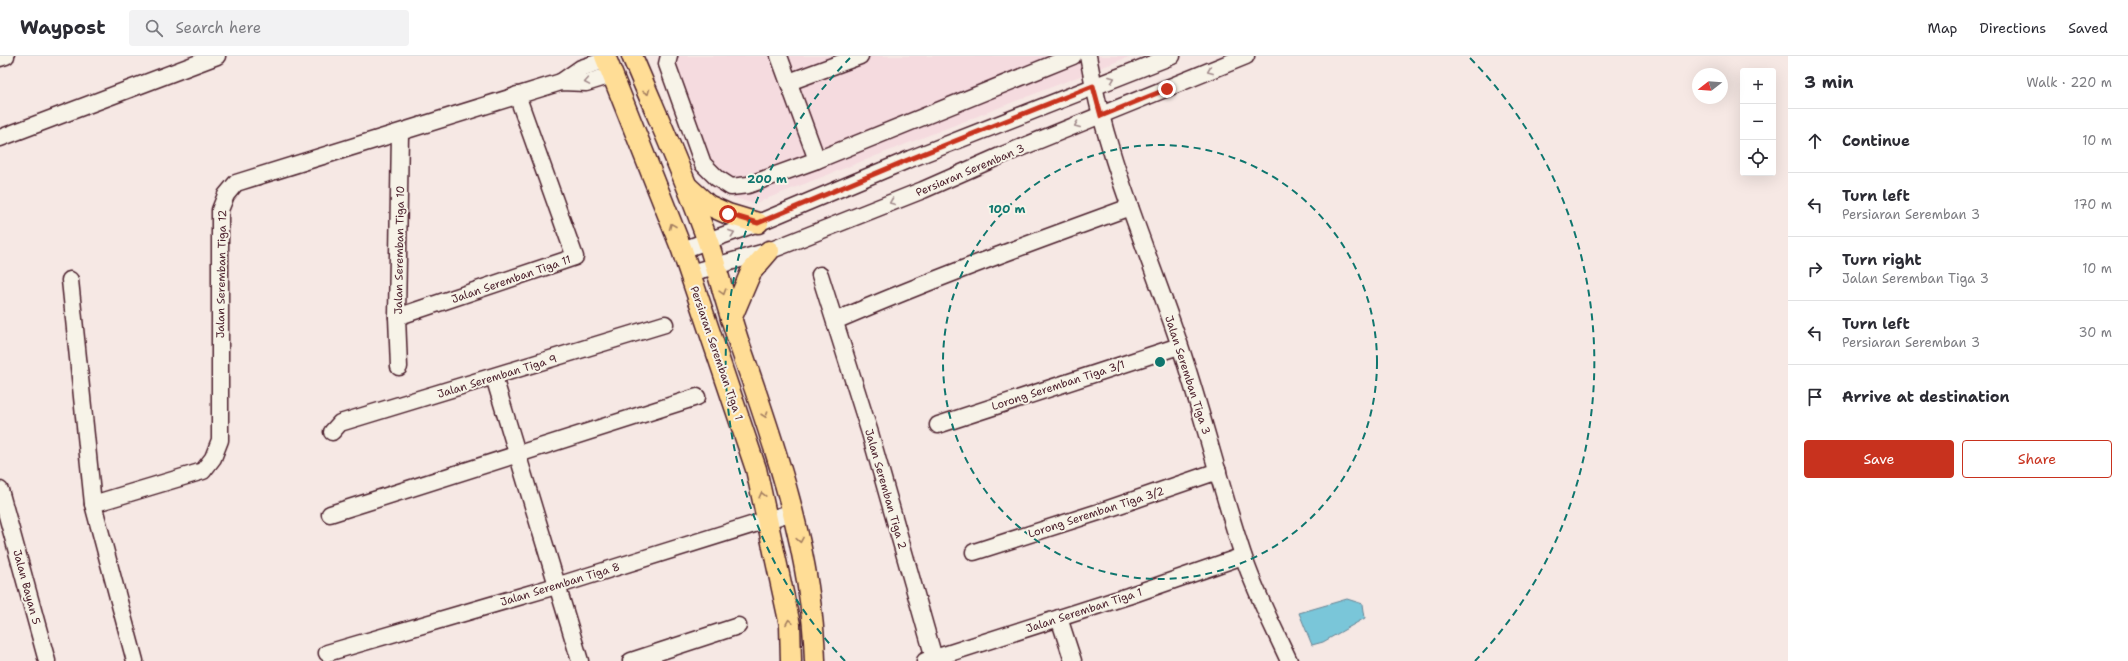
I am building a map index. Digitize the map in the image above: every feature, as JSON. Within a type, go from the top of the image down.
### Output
[{"type":"main road","points":[[632,56],[707,242],[731,319],[774,442],[793,512],[814,620],[815,661]]},
{"type":"main road","name":"Persiaran Seremban Tiga 1","points":[[607,63],[682,250],[756,469],[790,625],[791,661]]},
{"type":"main road","points":[[684,183],[708,205],[728,214],[758,223]]},
{"type":"main road","points":[[731,319],[751,272],[769,251]]},
{"type":"street","points":[[0,58],[6,56]]},
{"type":"street","points":[[0,138],[217,56]]},
{"type":"street","points":[[668,56],[667,64],[703,164],[717,178],[731,187],[748,185],[816,160],[1073,56]]},
{"type":"street","points":[[779,56],[816,160]]},
{"type":"street","points":[[789,82],[860,56]]},
{"type":"street","name":"Jalan Seremban Tiga 3","points":[[1088,56],[1093,86],[1101,116],[1130,207],[1179,346],[1243,556],[1270,621],[1289,661]]},
{"type":"street","points":[[682,250],[758,223],[910,159],[1172,56]]},
{"type":"street","name":"Persiaran Seremban 3","points":[[690,273],[769,251],[923,190],[1246,56]]},
{"type":"street","name":"Jalan Seremban Tiga 12","points":[[93,504],[203,471],[213,458],[220,440],[220,210],[226,195],[236,183],[561,82],[586,83],[607,63]]},
{"type":"street","name":"Jalan Seremban Tiga 11","points":[[398,317],[575,257],[517,95]]},
{"type":"street","name":"Jalan Seremban Tiga 10","points":[[399,367],[398,317],[400,133]]},
{"type":"street","points":[[835,321],[899,293],[1130,207]]},
{"type":"street","name":"Jalan Seremban Tiga 2","points":[[820,275],[870,433],[929,660]]},
{"type":"street","points":[[70,280],[93,504],[135,661]]},
{"type":"street","name":"Jalan Seremban Tiga 9","points":[[332,432],[340,423],[665,324]]},
{"type":"street","name":"Lorong Seremban Tiga 3/1","points":[[938,425],[1179,346]]},
{"type":"street","points":[[494,377],[556,586],[580,661]]},
{"type":"street","points":[[330,514],[517,456],[697,397]]},
{"type":"street","name":"Lorong Seremban Tiga 3/2","points":[[974,552],[1102,511],[1218,471]]},
{"type":"street","name":"Jalan Bayan 5","points":[[0,490],[47,661]]},
{"type":"street","name":"Jalan Seremban Tiga 8","points":[[327,654],[556,586],[793,512]]},
{"type":"street","name":"Jalan Seremban Tiga 1","points":[[929,660],[1060,618],[1243,556]]},
{"type":"street","points":[[1060,618],[1073,661]]},
{"type":"street","points":[[631,661],[738,626]]},
{"type":"shaded area","points":[[658,56],[1131,56],[753,204],[718,192],[694,170]]},
{"type":"water","points":[[1347,599],[1363,604],[1365,618],[1323,642],[1312,645],[1299,613]]},
{"type":"route","points":[[728,214],[758,223],[910,159],[1093,86],[1101,116],[1167,89]]}]
